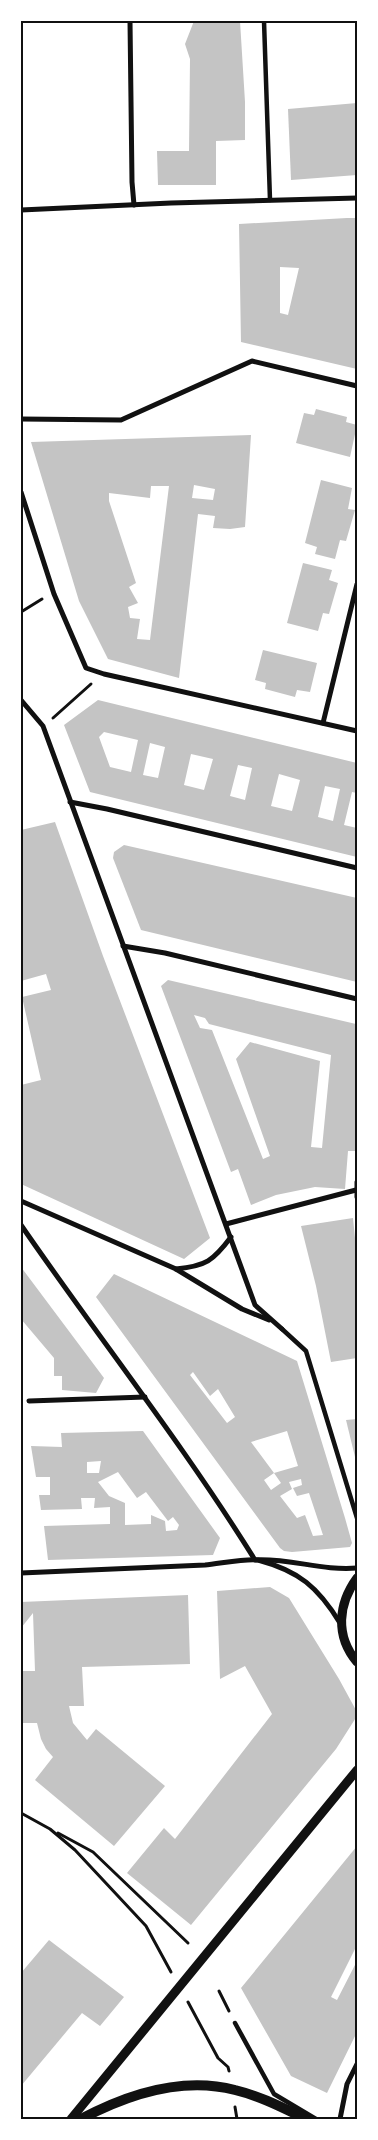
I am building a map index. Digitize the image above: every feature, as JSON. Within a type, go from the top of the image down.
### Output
[{"type":"main road","points":[[81,2119],[113,2102],[158,2088],[177,2086],[205,2086],[234,2090],[265,2100],[306,2119]]},
{"type":"street","points":[[130,21],[134,205]]},
{"type":"street","points":[[264,21],[270,200]]},
{"type":"street","points":[[21,210],[357,198]]},
{"type":"street","points":[[21,419],[121,420],[252,361],[357,386]]},
{"type":"street","points":[[21,492],[54,594],[86,668],[104,674],[357,731]]},
{"type":"street","points":[[323,723],[357,584]]},
{"type":"street","points":[[21,700],[42,726],[255,1305],[306,1351],[357,1518]]},
{"type":"street","points":[[70,802],[357,868]]},
{"type":"street","points":[[123,946],[165,953],[357,999]]},
{"type":"street","points":[[226,1224],[356,1194],[357,1182]]},
{"type":"street","points":[[21,1201],[176,1269],[242,1309],[274,1322]]},
{"type":"street","points":[[21,1225],[70,1296],[145,1396],[255,1560],[290,1572],[306,1580],[320,1593],[341,1624]]},
{"type":"street","points":[[176,1269],[199,1267],[221,1251],[231,1238]]},
{"type":"street","points":[[29,1401],[145,1396]]},
{"type":"street","points":[[21,1573],[207,1565],[275,1558],[314,1566],[341,1569],[357,1568]]},
{"type":"street","points":[[357,1578],[347,1592],[342,1608],[341,1624],[344,1640],[357,1662]]},
{"type":"street","points":[[71,2119],[155,2019],[357,1770]]},
{"type":"street","points":[[235,2022],[274,2094],[316,2119]]},
{"type":"street","points":[[340,2119],[348,2084],[357,2064]]},
{"type":"path","points":[[21,612],[37,600],[54,594]]},
{"type":"path","points":[[42,726],[104,674]]},
{"type":"path","points":[[21,1813],[93,1852],[188,1943]]},
{"type":"path","points":[[50,1830],[75,1850],[146,1926],[173,1975]]},
{"type":"path","points":[[219,1991],[235,2022]]},
{"type":"path","points":[[186,1999],[218,2058],[228,2067],[230,2076]]},
{"type":"path","points":[[234,2102],[237,2119]]},
{"type":"building","points":[[194,21],[240,21],[245,102],[245,140],[216,141],[216,185],[158,185],[157,151],[189,151],[190,59],[185,44]]},
{"type":"building","points":[[357,103],[357,175],[291,180],[288,109]]},
{"type":"building","points":[[357,218],[357,369],[241,342],[239,224]],"holes":[[[280,267],[299,268],[288,315],[280,313]]]},
{"type":"building","points":[[316,409],[347,417],[346,422],[357,425],[350,457],[296,443],[304,413],[314,415]]},
{"type":"building","points":[[251,435],[245,527],[230,529],[213,528],[215,516],[198,514],[179,678],[108,659],[79,601],[31,442]],"holes":[[[194,485],[215,489],[213,500],[192,498]],[[151,486],[169,486],[150,640],[137,639],[140,619],[130,618],[128,607],[138,603],[129,587],[136,583],[109,501],[109,493],[150,498]]]},
{"type":"building","points":[[321,480],[352,488],[348,509],[355,510],[346,541],[340,540],[335,559],[315,554],[317,547],[305,543]]},
{"type":"building","points":[[303,563],[332,570],[329,580],[338,583],[329,614],[323,613],[318,631],[287,623]]},
{"type":"building","points":[[263,650],[317,663],[310,692],[297,690],[295,697],[265,689],[266,683],[255,680]]},
{"type":"building","points":[[98,700],[357,763],[357,793],[352,792],[344,825],[357,828],[357,857],[90,792],[64,725]],"holes":[[[104,732],[138,740],[131,772],[110,767],[99,737]],[[150,743],[165,747],[158,778],[143,775]],[[191,754],[213,759],[204,790],[184,785]],[[238,765],[252,768],[245,800],[230,796]],[[279,774],[300,780],[292,811],[271,806]],[[325,786],[340,789],[333,821],[318,817]]]},
{"type":"building","points":[[55,822],[103,956],[210,1238],[184,1259],[21,1184],[21,1085],[41,1080],[22,997],[51,990],[46,974],[21,981],[21,830]]},
{"type":"building","points":[[124,845],[357,898],[357,982],[141,930],[113,858],[114,852]]},
{"type":"building","points":[[168,980],[356,1024],[357,1138],[355,1151],[348,1151],[345,1189],[315,1187],[276,1195],[251,1205],[238,1169],[231,1172],[161,986]],"holes":[[[194,1015],[205,1018],[209,1024],[331,1055],[322,1148],[311,1147],[320,1061],[250,1042],[236,1059],[270,1156],[263,1159],[212,1030],[200,1028]]]},
{"type":"building","points":[[353,1218],[357,1258],[357,1358],[331,1362],[316,1286],[301,1226]]},
{"type":"building","points":[[21,1267],[104,1378],[96,1393],[62,1390],[62,1376],[54,1376],[54,1358],[21,1319]]},
{"type":"building","points":[[114,1274],[297,1361],[345,1518],[352,1543],[350,1547],[292,1552],[284,1551],[280,1548],[96,1297]],"holes":[[[193,1372],[210,1396],[218,1389],[235,1417],[227,1423],[190,1375]],[[287,1431],[298,1466],[274,1473],[251,1442]],[[274,1473],[281,1483],[271,1490],[264,1480]],[[301,1479],[302,1485],[293,1488],[297,1496],[309,1493],[323,1535],[313,1536],[305,1515],[297,1518],[280,1496],[292,1489],[289,1482]]]},
{"type":"building","points":[[357,1419],[357,1461],[356,1461],[346,1420]]},
{"type":"building","points":[[143,1431],[220,1538],[213,1555],[48,1560],[44,1526],[110,1524],[110,1507],[94,1508],[95,1498],[81,1498],[82,1509],[41,1510],[39,1495],[50,1495],[50,1477],[36,1477],[31,1446],[62,1447],[61,1433]],"holes":[[[101,1461],[99,1473],[87,1473],[87,1462]],[[118,1472],[137,1498],[146,1492],[168,1521],[173,1517],[179,1525],[177,1530],[166,1531],[165,1521],[151,1515],[151,1524],[125,1525],[125,1503],[109,1496],[98,1482]]]},
{"type":"building","points":[[270,1587],[289,1598],[339,1679],[357,1712],[357,1716],[336,1749],[191,1925],[127,1873],[164,1828],[175,1839],[272,1714],[245,1666],[220,1679],[217,1591]]},
{"type":"building","points":[[188,1595],[190,1664],[82,1667],[84,1706],[69,1706],[73,1723],[87,1740],[96,1729],[165,1786],[114,1846],[35,1780],[53,1757],[41,1739],[37,1723],[21,1723],[21,1671],[35,1671],[33,1613],[21,1628],[21,1602]]},
{"type":"building","points":[[357,1846],[357,1945],[331,1997],[337,2000],[357,1961],[357,2032],[327,2093],[291,2076],[241,1988]]},
{"type":"building","points":[[49,1940],[124,1997],[100,2026],[82,2013],[21,2086],[21,1973]]}]
